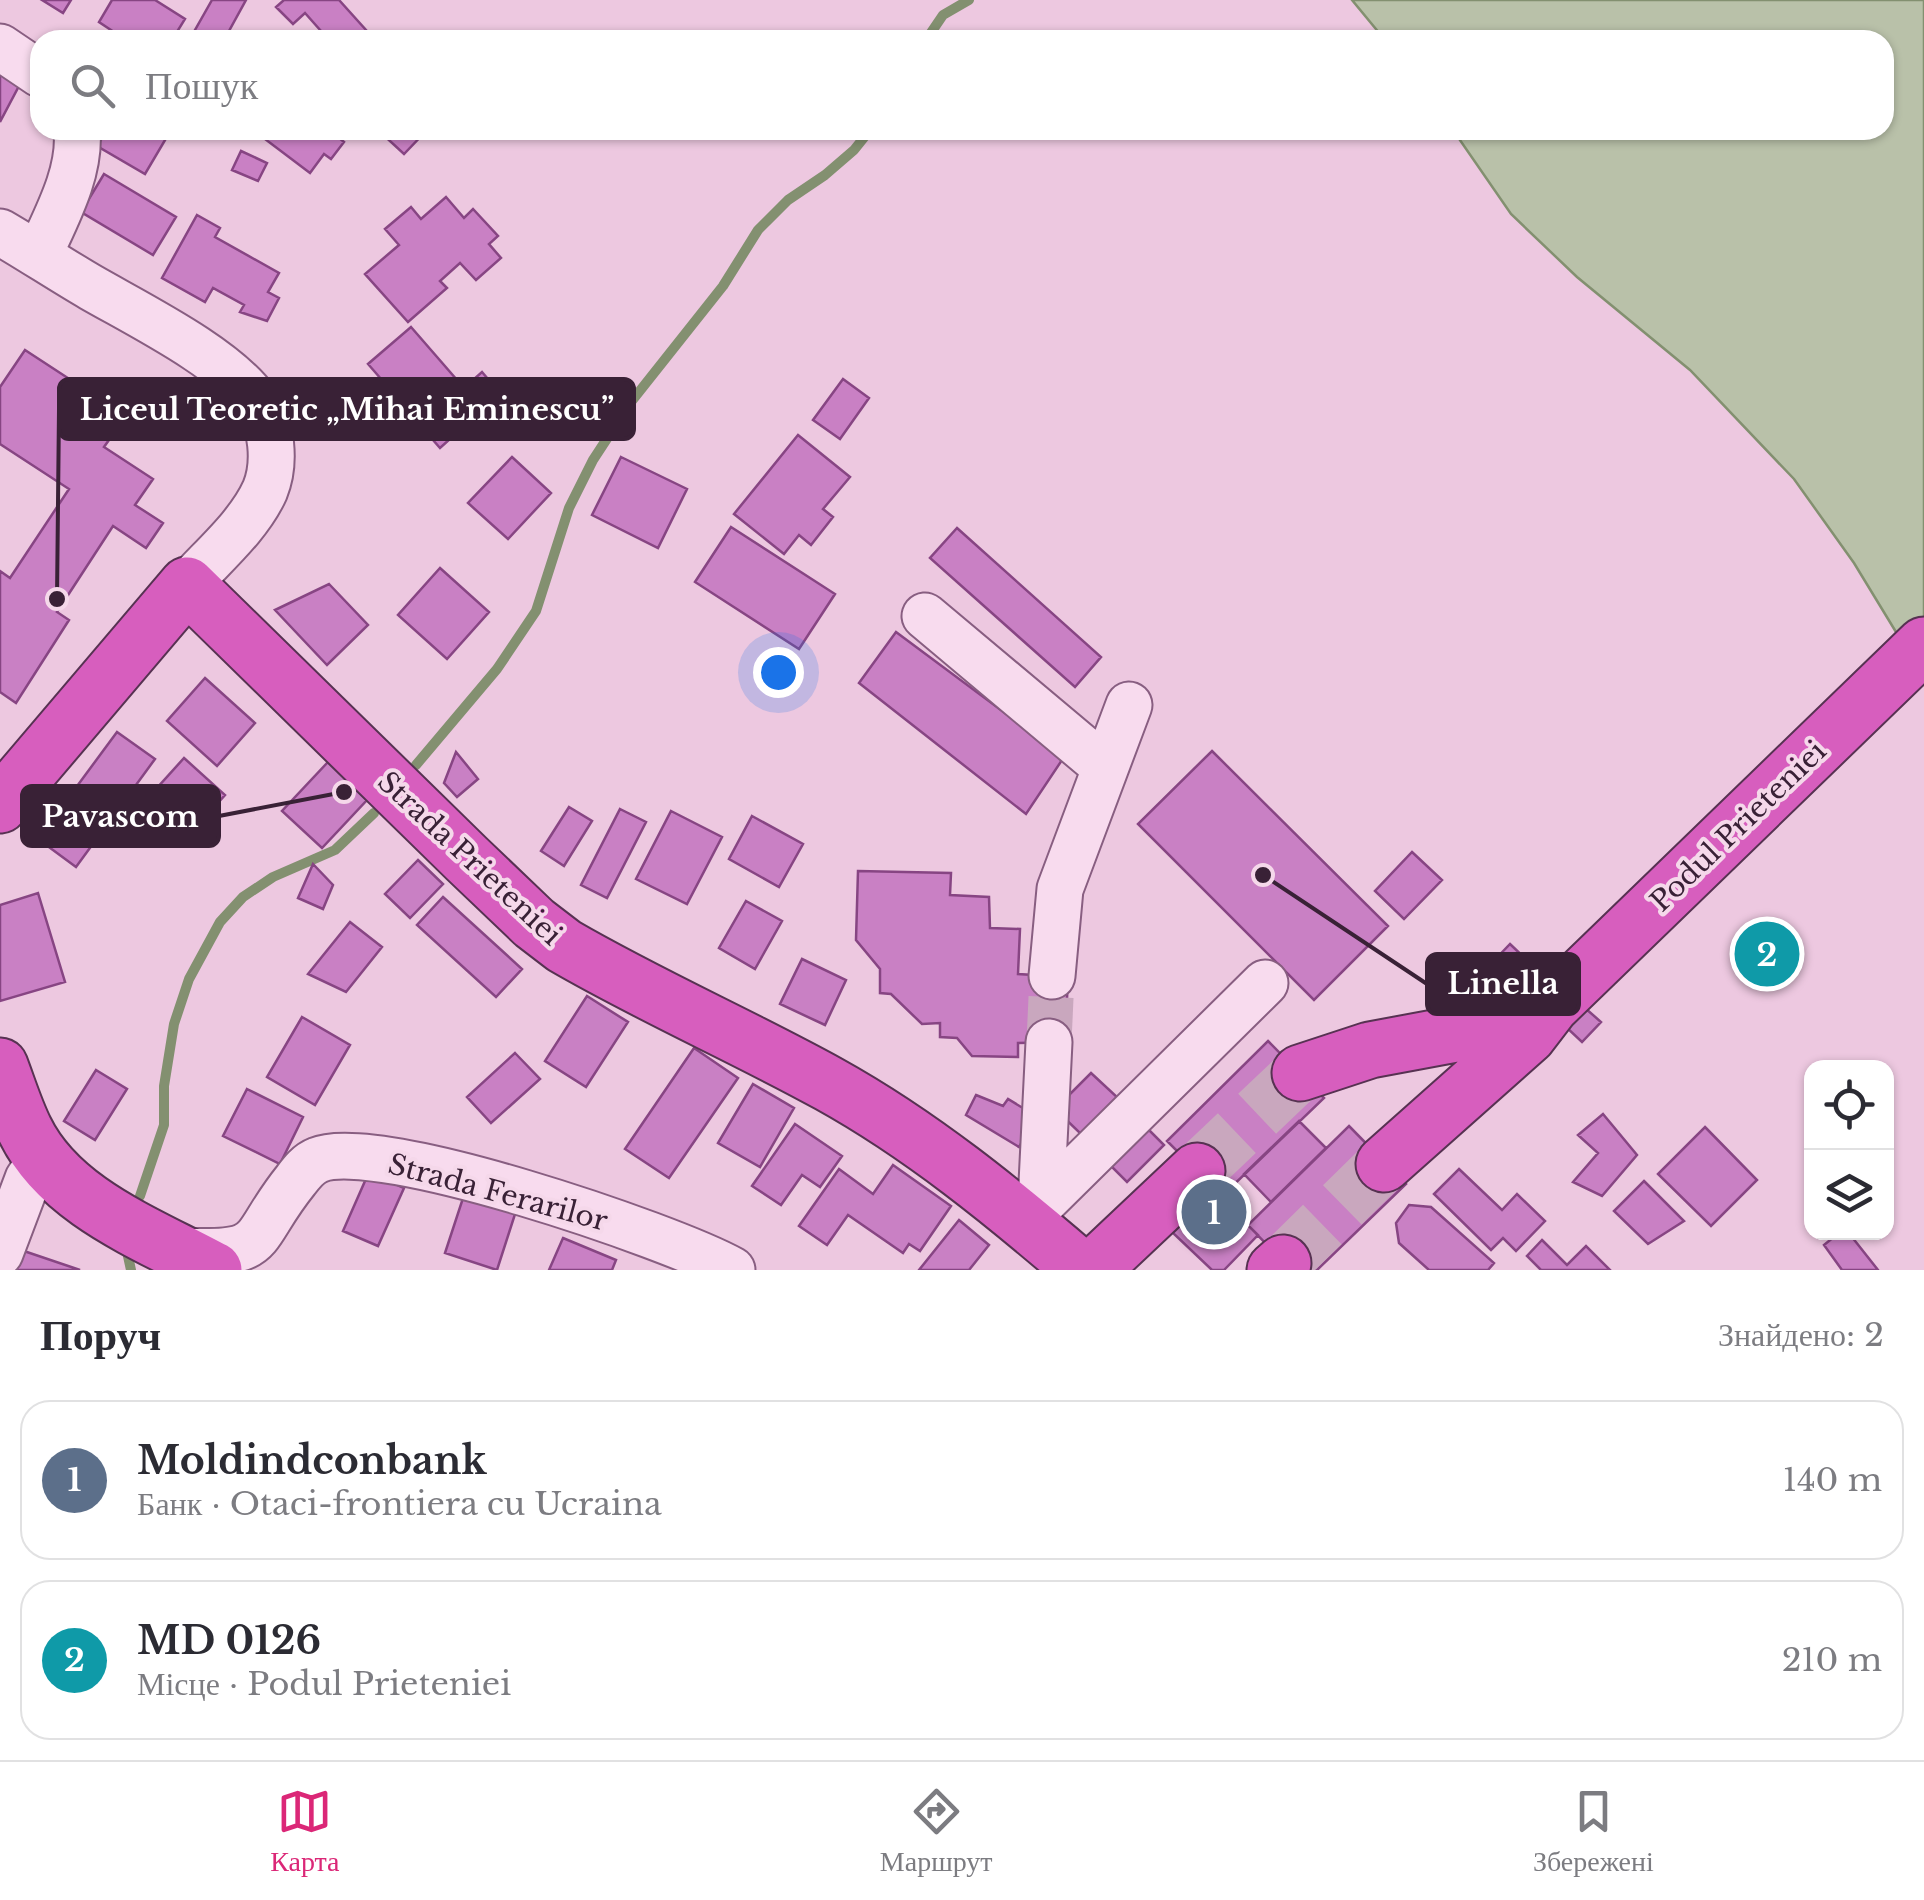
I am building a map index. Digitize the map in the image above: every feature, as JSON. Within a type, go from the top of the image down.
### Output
[{"type":"highway","points":[[0,805],[187,586]]},
{"type":"highway","name":"Strada Prieteniei","points":[[187,586],[534,923],[564,946],[830,1085],[894,1124],[1033,1212],[1082,1270]]},
{"type":"highway","name":"Podul Prieteniei","points":[[1384,1164],[1528,1036],[1552,1006],[1924,645]]},
{"type":"highway","points":[[1300,1073],[1370,1050],[1499,1026],[1552,1006]]},
{"type":"highway","points":[[0,1066],[25,1130],[24,1168],[63,1180],[98,1206],[197,1261]]},
{"type":"highway","points":[[1092,1270],[1197,1171]]},
{"type":"street","points":[[0,47],[30,67]]},
{"type":"street","points":[[39,255],[65,199],[78,140]]},
{"type":"street","points":[[0,232],[172,333],[244,386],[258,405],[268,430],[272,457],[264,490],[243,522],[187,586]]},
{"type":"street","points":[[925,616],[1105,767]]},
{"type":"street","points":[[1052,976],[1060,889],[1128,705]]},
{"type":"street","points":[[1033,1212],[1264,983]]},
{"type":"street","points":[[1033,1212],[1049,1042]]},
{"type":"street","name":"Strada Ferarilor","points":[[197,1261],[248,1247],[263,1232],[284,1194],[307,1166],[338,1155],[426,1168],[518,1191],[685,1247],[732,1270]]},
{"type":"street","points":[[0,1253],[24,1168]]},
{"type":"shaded area","points":[[1352,0],[1924,0],[1924,678],[1854,563],[1794,479],[1690,370],[1577,277],[1511,214],[1460,140],[1894,140],[1894,30],[1377,30]]},
{"type":"building","points":[[42,0],[71,0],[63,13]]},
{"type":"building","points":[[112,0],[155,0],[185,19],[178,30],[111,30],[99,22]]},
{"type":"building","points":[[212,0],[246,0],[230,30],[195,30]]},
{"type":"building","points":[[284,0],[339,0],[366,30],[320,30],[305,13],[293,24],[276,7]]},
{"type":"building","points":[[0,74],[20,84],[0,122]]},
{"type":"building","points":[[101,140],[165,140],[145,174],[97,146]]},
{"type":"building","points":[[266,140],[344,142],[331,159],[324,154],[310,173]]},
{"type":"building","points":[[389,140],[417,140],[404,154]]},
{"type":"building","points":[[241,151],[267,163],[258,181],[232,170]]},
{"type":"building","points":[[104,174],[176,217],[153,255],[81,212]]},
{"type":"building","points":[[446,197],[464,218],[473,209],[498,236],[489,244],[501,258],[476,280],[460,263],[440,281],[447,288],[408,322],[365,274],[399,245],[385,229],[411,207],[421,219]]},
{"type":"building","points":[[197,215],[220,228],[215,237],[279,273],[268,292],[279,298],[267,321],[240,312],[244,305],[213,288],[205,302],[162,278]]},
{"type":"building","points":[[411,327],[464,388],[482,372],[505,399],[490,412],[495,418],[470,439],[461,429],[440,448],[419,424],[404,437],[385,416],[401,402],[368,364]]},
{"type":"building","points":[[25,350],[126,416],[104,447],[153,479],[135,505],[163,523],[146,548],[113,526],[57,612],[69,620],[16,703],[0,692],[0,571],[10,578],[69,489],[0,444],[0,387]]},
{"type":"building","points":[[843,379],[869,398],[840,439],[813,420]]},
{"type":"building","points":[[798,435],[850,477],[823,509],[833,517],[811,545],[799,535],[784,554],[734,514]]},
{"type":"building","points":[[512,457],[551,493],[508,539],[468,503]]},
{"type":"building","points":[[621,457],[687,489],[658,548],[592,515]]},
{"type":"building","points":[[731,527],[835,594],[799,649],[695,582]]},
{"type":"building","points":[[957,528],[1101,657],[1075,687],[930,558]]},
{"type":"building","points":[[440,568],[489,612],[447,659],[398,615]]},
{"type":"building","points":[[329,584],[368,625],[327,665],[275,610]]},
{"type":"building","points":[[896,632],[1064,757],[1026,814],[859,683]]},
{"type":"building","points":[[205,678],[255,723],[217,766],[167,721]]},
{"type":"building","points":[[117,732],[155,759],[76,867],[38,839]]},
{"type":"building","points":[[1212,751],[1388,926],[1314,1000],[1138,824]]},
{"type":"building","points":[[456,752],[478,779],[457,797],[444,783]]},
{"type":"building","points":[[184,758],[225,795],[198,825],[157,788]]},
{"type":"building","points":[[328,762],[367,800],[322,848],[282,811]]},
{"type":"building","points":[[569,807],[592,821],[564,866],[541,851]]},
{"type":"building","points":[[620,809],[646,822],[607,898],[581,885]]},
{"type":"building","points":[[671,811],[722,837],[687,904],[636,879]]},
{"type":"building","points":[[752,816],[803,844],[779,887],[729,859]]},
{"type":"building","points":[[1412,852],[1442,880],[1404,919],[1375,891]]},
{"type":"building","points":[[418,860],[443,884],[410,918],[385,894]]},
{"type":"building","points":[[313,864],[333,885],[323,909],[298,898]]},
{"type":"building","points":[[858,871],[951,873],[950,895],[989,897],[990,928],[1020,929],[1018,974],[1068,977],[1065,1042],[1018,1043],[1018,1057],[972,1056],[957,1038],[940,1037],[940,1023],[922,1024],[891,994],[880,993],[880,969],[856,940]]},
{"type":"building","points":[[38,893],[65,982],[0,1001],[0,905]]},
{"type":"building","points":[[443,897],[522,969],[496,997],[417,925]]},
{"type":"building","points":[[746,901],[782,921],[755,969],[719,948]]},
{"type":"building","points":[[350,922],[382,947],[346,992],[308,974]]},
{"type":"building","points":[[1510,944],[1534,967],[1512,989],[1489,966]]},
{"type":"building","points":[[802,959],[846,980],[825,1025],[780,1004]]},
{"type":"building","points":[[587,996],[628,1022],[586,1087],[545,1061]]},
{"type":"building","points":[[1585,1008],[1601,1022],[1582,1042],[1566,1027]]},
{"type":"building","points":[[302,1017],[350,1045],[315,1105],[267,1077]]},
{"type":"building","points":[[1268,1041],[1324,1098],[1222,1196],[1167,1141]]},
{"type":"building","points":[[694,1048],[738,1078],[669,1178],[625,1149]]},
{"type":"building","points":[[515,1053],[540,1079],[491,1123],[467,1097]]},
{"type":"building","points":[[96,1070],[127,1089],[95,1140],[64,1121]]},
{"type":"building","points":[[1091,1073],[1118,1098],[1082,1135],[1055,1109]]},
{"type":"building","points":[[753,1084],[794,1108],[760,1167],[718,1143]]},
{"type":"building","points":[[247,1089],[303,1117],[280,1164],[223,1136]]},
{"type":"building","points":[[976,1095],[1003,1106],[1008,1099],[1031,1113],[1034,1123],[1019,1147],[966,1115]]},
{"type":"building","points":[[1603,1114],[1637,1155],[1602,1196],[1573,1182],[1598,1153],[1578,1135]]},
{"type":"building","points":[[1299,1121],[1326,1148],[1271,1202],[1244,1174]]},
{"type":"building","points":[[795,1124],[842,1156],[820,1187],[802,1175],[781,1205],[752,1186]]},
{"type":"building","points":[[1143,1124],[1164,1145],[1127,1182],[1106,1161]]},
{"type":"building","points":[[1349,1126],[1406,1184],[1317,1270],[1291,1270],[1248,1225]]},
{"type":"building","points":[[1705,1127],[1757,1180],[1711,1226],[1658,1174]]},
{"type":"building","points":[[893,1165],[951,1206],[920,1251],[909,1244],[903,1253],[848,1215],[827,1245],[799,1226],[839,1169],[873,1194]]},
{"type":"building","points":[[1459,1169],[1502,1210],[1517,1194],[1545,1221],[1516,1251],[1503,1238],[1491,1250],[1434,1194]]},
{"type":"building","points":[[369,1172],[404,1188],[378,1246],[343,1231]]},
{"type":"building","points":[[1644,1181],[1684,1221],[1648,1244],[1614,1211]]},
{"type":"building","points":[[1213,1191],[1258,1235],[1224,1270],[1212,1270],[1173,1233]]},
{"type":"building","points":[[464,1195],[516,1211],[497,1270],[445,1253]]},
{"type":"building","points":[[1409,1205],[1431,1207],[1494,1263],[1488,1270],[1429,1270],[1399,1243],[1396,1223]]},
{"type":"building","points":[[959,1220],[989,1245],[969,1270],[919,1270]]},
{"type":"building","points":[[563,1238],[616,1260],[612,1270],[549,1270]]},
{"type":"building","points":[[1542,1240],[1567,1265],[1586,1246],[1610,1270],[1541,1270],[1527,1256]]},
{"type":"building","points":[[1830,1240],[1854,1240],[1878,1270],[1842,1270],[1824,1245]]},
{"type":"building","points":[[18,1249],[80,1270],[11,1270]]},
{"type":"waterway","points":[[933,30],[943,15],[969,0]]},
{"type":"waterway","points":[[416,765],[497,669],[536,611],[569,508],[593,460],[631,402],[723,286],[758,230],[788,200],[825,175],[862,140]]},
{"type":"waterway","points":[[140,1196],[164,1125],[164,1086],[174,1024],[189,979],[220,922],[243,897],[273,877],[335,850],[374,813]]},
{"type":"waterway","points":[[126,1247],[131,1270]]},
{"type":"tunnel","points":[[1049,1042],[1052,976]]},
{"type":"tunnel","points":[[1197,1171],[1300,1073]]},
{"type":"tunnel","points":[[1283,1263],[1384,1164]]},
{"type":"place","name":"Liceul Teoretic „Mihai Eminescu”","points":[[57,599]]},
{"type":"place","name":"Pavascom","points":[[344,792]]},
{"type":"place","name":"Linella","points":[[1263,875]]},
{"type":"place","name":"MD 0126","points":[[1767,954]]},
{"type":"place","name":"Moldindconbank","points":[[1214,1212]]}]
